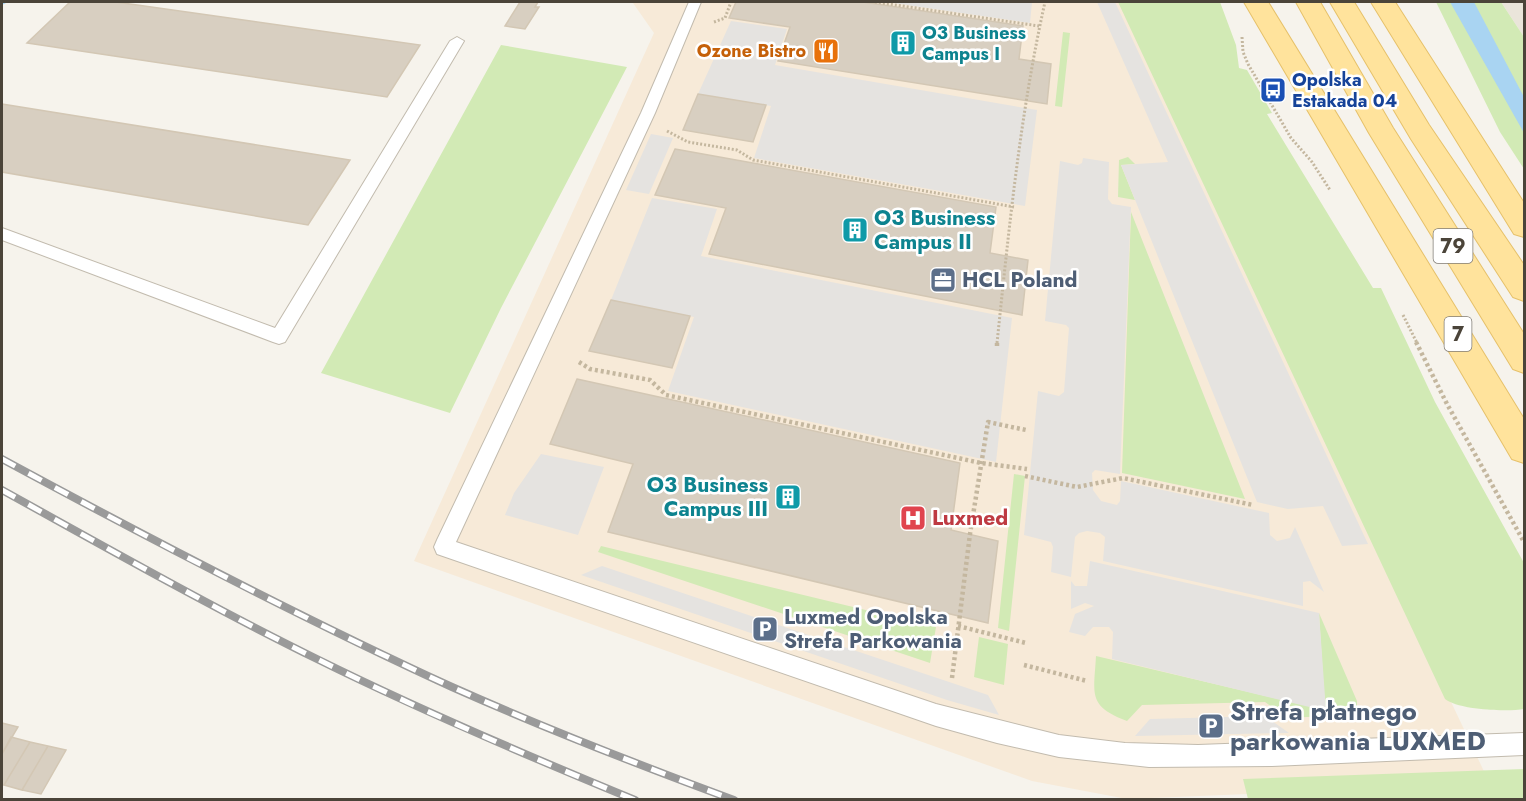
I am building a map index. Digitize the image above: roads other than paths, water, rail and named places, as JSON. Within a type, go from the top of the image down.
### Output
[{"type":"main road","name":"7","points":[[1256,2],[1524,448]]},
{"type":"main road","name":"79","points":[[1308,2],[1382,133],[1524,360]]},
{"type":"main road","name":"79","points":[[1342,2],[1420,132],[1524,289]]},
{"type":"main road","points":[[1383,2],[1524,226]]},
{"type":"lane","points":[[695,2],[648,114],[444,547],[936,715],[1059,746],[1126,754],[1200,757],[1447,749],[1524,744]]},
{"type":"lane","points":[[2,234],[279,337],[457,41]]},
{"type":"water","points":[[1450,2],[1474,2],[1524,97],[1524,133]]},
{"type":"railway","points":[[2,459],[225,577],[452,687],[557,732],[734,800]]},
{"type":"railway","points":[[2,490],[199,598],[319,660],[476,733],[635,800]]},
{"type":"place","name":"O3 Business Campus I","points":[[903,43]]},
{"type":"place","name":"Ozone Bistro","points":[[826,51]]},
{"type":"place","name":"Opolska Estakada 04","points":[[1273,90]]},
{"type":"place","name":"O3 Business Campus II","points":[[855,230]]},
{"type":"place","name":"HCL Poland","points":[[943,280]]},
{"type":"place","name":"O3 Business Campus III","points":[[788,497]]},
{"type":"place","name":"Luxmed","points":[[913,518]]},
{"type":"place","name":"Luxmed Opolska Strefa Parkowania","points":[[765,629]]},
{"type":"place","name":"Strefa płatnego parkowania LUXMED","points":[[1211,726]]}]
